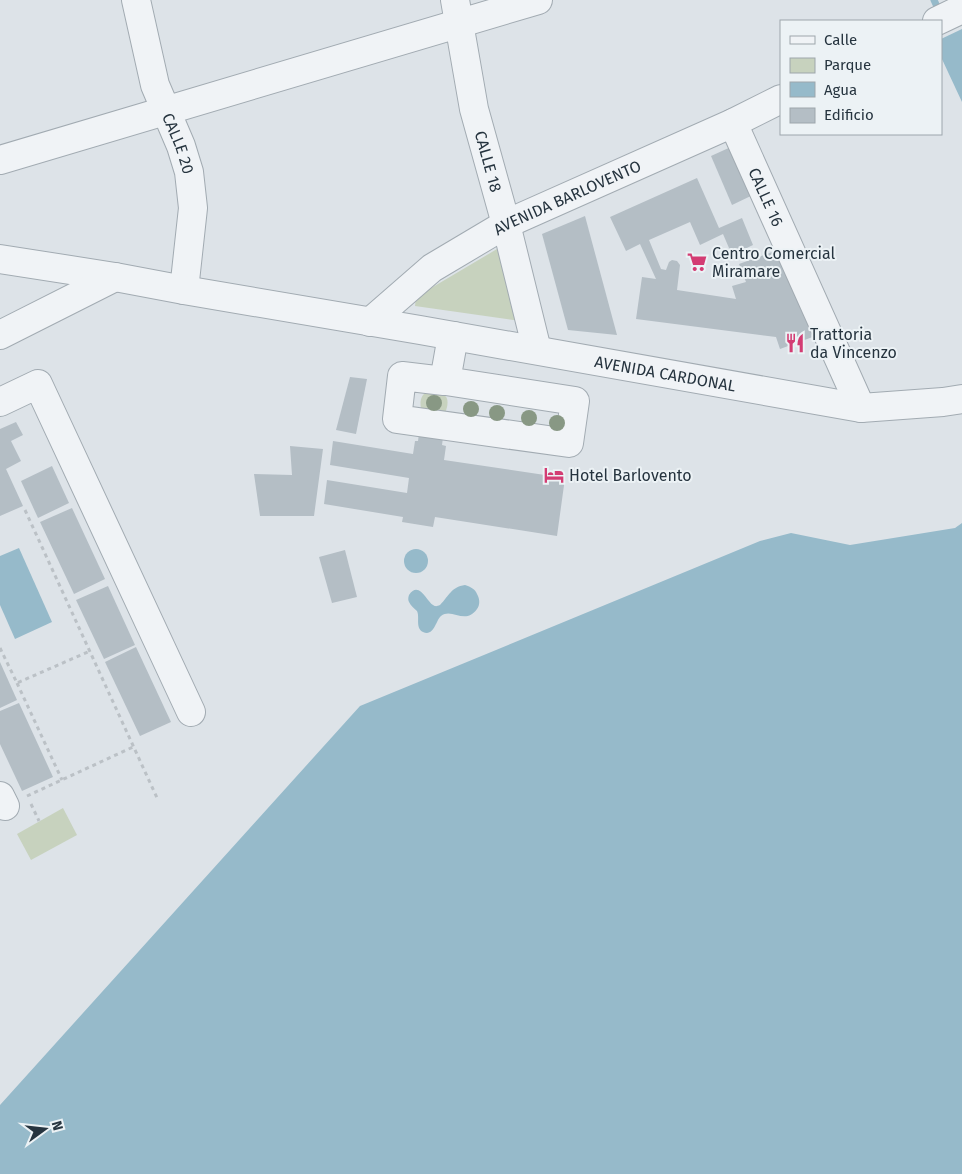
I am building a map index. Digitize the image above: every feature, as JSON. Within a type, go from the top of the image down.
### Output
[{"type":"street","name":"CALLE 20","points":[[136,0],[155,86],[182,146],[189,172],[193,208],[184,290]]},
{"type":"street","points":[[0,160],[165,110],[456,12],[538,0]]},
{"type":"street","points":[[939,20],[962,9]]},
{"type":"street","name":"CALLE 18","points":[[456,12],[474,109],[506,224],[537,350]]},
{"type":"street","name":"AVENIDA BARLOVENTO","points":[[370,322],[432,268],[506,224],[733,123],[780,100]]},
{"type":"street","name":"CALLE 16","points":[[733,123],[861,408]]},
{"type":"street","name":"AVENIDA CARDONAL","points":[[0,259],[537,350],[861,408],[962,399]]},
{"type":"street","points":[[0,335],[115,277]]},
{"type":"street","points":[[453,336],[446,381],[575,401],[569,443],[397,419],[402,376],[444,381],[453,336]]},
{"type":"street","points":[[0,402],[38,384],[191,712]]},
{"type":"path","points":[[25,510],[158,800]]},
{"type":"path","points":[[0,648],[62,780]]},
{"type":"path","points":[[17,683],[90,651]]},
{"type":"path","points":[[39,821],[27,796],[134,748]]},
{"type":"green space","points":[[497,249],[521,321],[415,306],[416,297]]},
{"type":"green space","points":[[429,390],[439,392],[445,396],[448,403],[445,413],[422,412],[421,399]]},
{"type":"green space","points":[[63,808],[77,835],[31,860],[17,834]]},
{"type":"water","points":[[962,29],[962,102],[942,59],[942,39]]},
{"type":"water","points":[[962,523],[962,1174],[0,1174],[0,1105],[360,706],[760,541],[791,533],[850,545],[955,528]]},
{"type":"water","points":[[19,548],[52,622],[15,639],[0,605],[0,556]]},
{"type":"water","points":[[416,549],[421,550],[427,556],[427,566],[421,572],[416,573],[411,572],[405,566],[404,561],[405,556],[411,550]]},
{"type":"water","points":[[465,585],[474,589],[479,598],[477,609],[468,616],[445,614],[439,618],[430,632],[423,632],[418,625],[417,611],[408,600],[409,595],[413,591],[419,591],[434,606],[437,606],[453,590]]},
{"type":"building","points":[[733,146],[755,194],[732,205],[711,156]]},
{"type":"building","points":[[697,178],[719,228],[742,218],[753,245],[732,255],[723,234],[700,245],[690,222],[649,240],[661,269],[666,270],[669,262],[672,260],[677,261],[680,265],[677,290],[736,299],[732,286],[746,282],[739,264],[783,248],[818,335],[780,349],[776,337],[636,319],[642,277],[656,279],[640,244],[626,251],[610,217]]},
{"type":"building","points":[[585,216],[617,335],[568,330],[542,234]]},
{"type":"building","points":[[350,377],[367,379],[356,434],[336,430]]},
{"type":"building","points":[[16,422],[23,435],[11,441],[21,461],[6,469],[23,506],[0,516],[0,429]]},
{"type":"building","points":[[420,426],[444,430],[442,445],[446,446],[444,460],[565,478],[557,536],[435,517],[433,527],[402,522],[403,517],[324,504],[327,480],[407,493],[409,478],[330,465],[333,441],[413,454],[415,441],[418,441]]},
{"type":"building","points":[[290,446],[323,449],[314,516],[260,516],[254,474],[292,475]]},
{"type":"building","points":[[52,466],[69,503],[38,518],[21,481]]},
{"type":"building","points":[[72,508],[105,579],[74,594],[40,522]]},
{"type":"building","points":[[345,550],[357,597],[332,603],[319,557]]},
{"type":"building","points":[[108,586],[135,645],[104,659],[76,600]]},
{"type":"building","points":[[136,647],[171,722],[140,736],[105,662]]},
{"type":"building","points":[[0,662],[17,700],[0,708]]},
{"type":"building","points":[[19,703],[53,777],[22,791],[0,744],[0,711]]},
{"type":"waterway","points":[[934,0],[940,13]]},
{"type":"place","name":"Centro Comercial Miramare","points":[[697,262]]},
{"type":"place","name":"Trattoria da Vincenzo","points":[[795,343]]},
{"type":"place","name":"Hotel Barlovento","points":[[554,475]]}]
